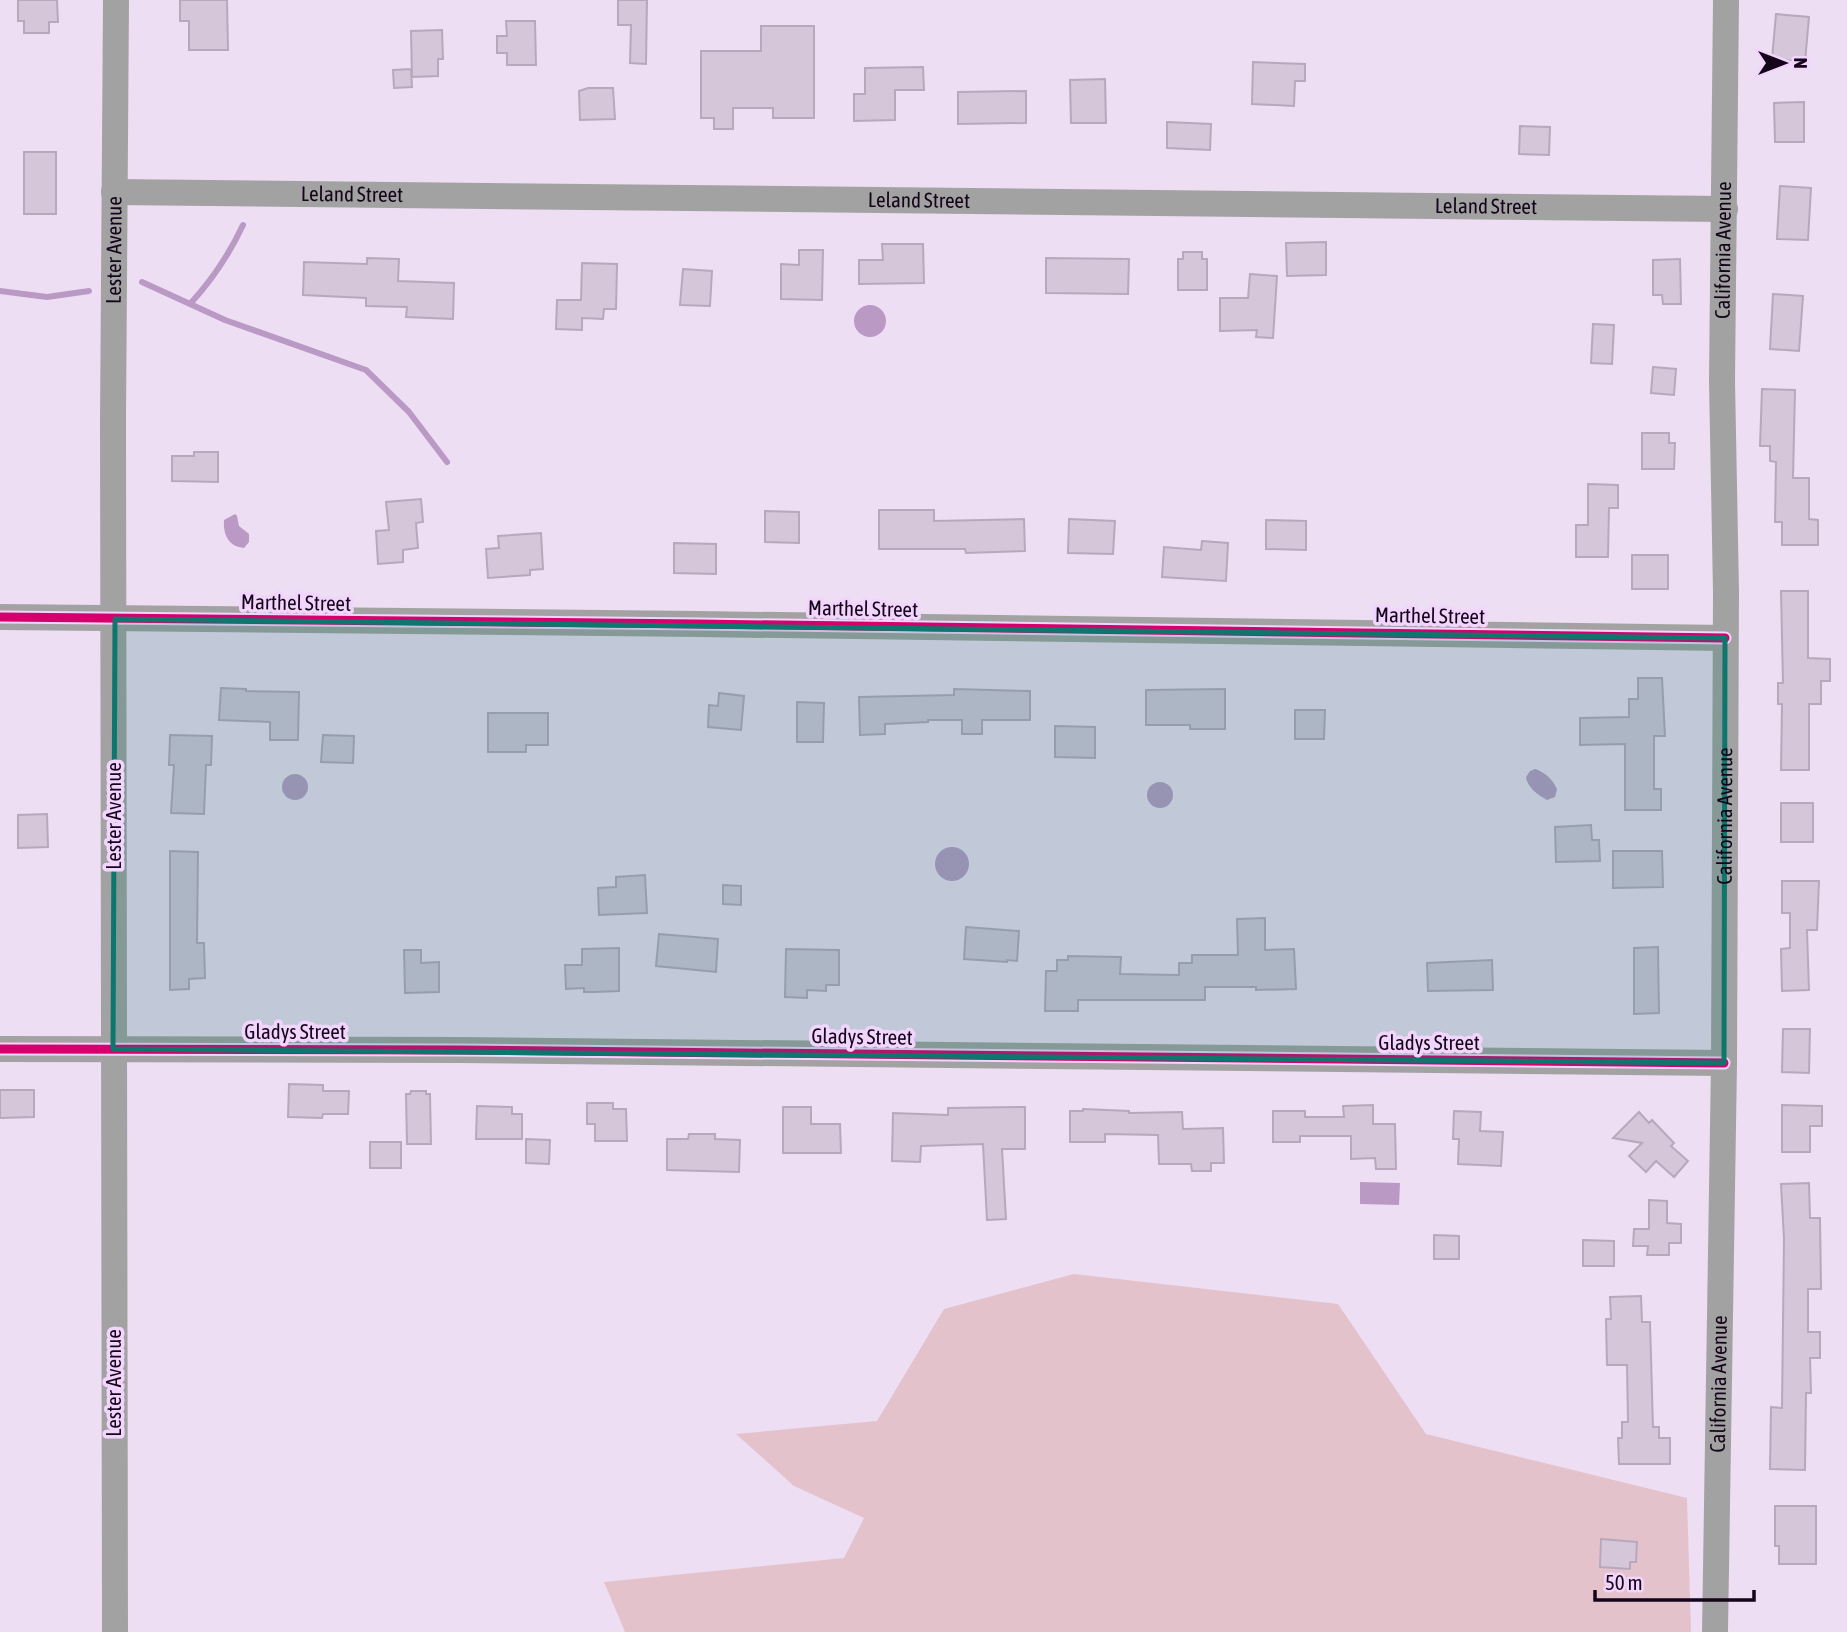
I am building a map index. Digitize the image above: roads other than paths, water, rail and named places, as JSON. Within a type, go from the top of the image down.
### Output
[{"type":"street","name":"Lester Avenue","points":[[115,1632],[113,1049],[116,0]]},
{"type":"street","name":"California Avenue","points":[[1715,1632],[1724,1062],[1723,380],[1726,0]]},
{"type":"street","name":"Leland Street","points":[[114,192],[1725,209]]},
{"type":"street","name":"Marthel Street","points":[[0,617],[1725,638]]},
{"type":"street","name":"Gladys Street","points":[[0,1049],[473,1050],[1724,1062]]},
{"type":"waterway","points":[[190,304],[220,267],[243,225]]},
{"type":"waterway","points":[[142,282],[225,320],[366,370],[409,412],[447,462]]},
{"type":"waterway","points":[[0,291],[47,297],[89,291]]}]
